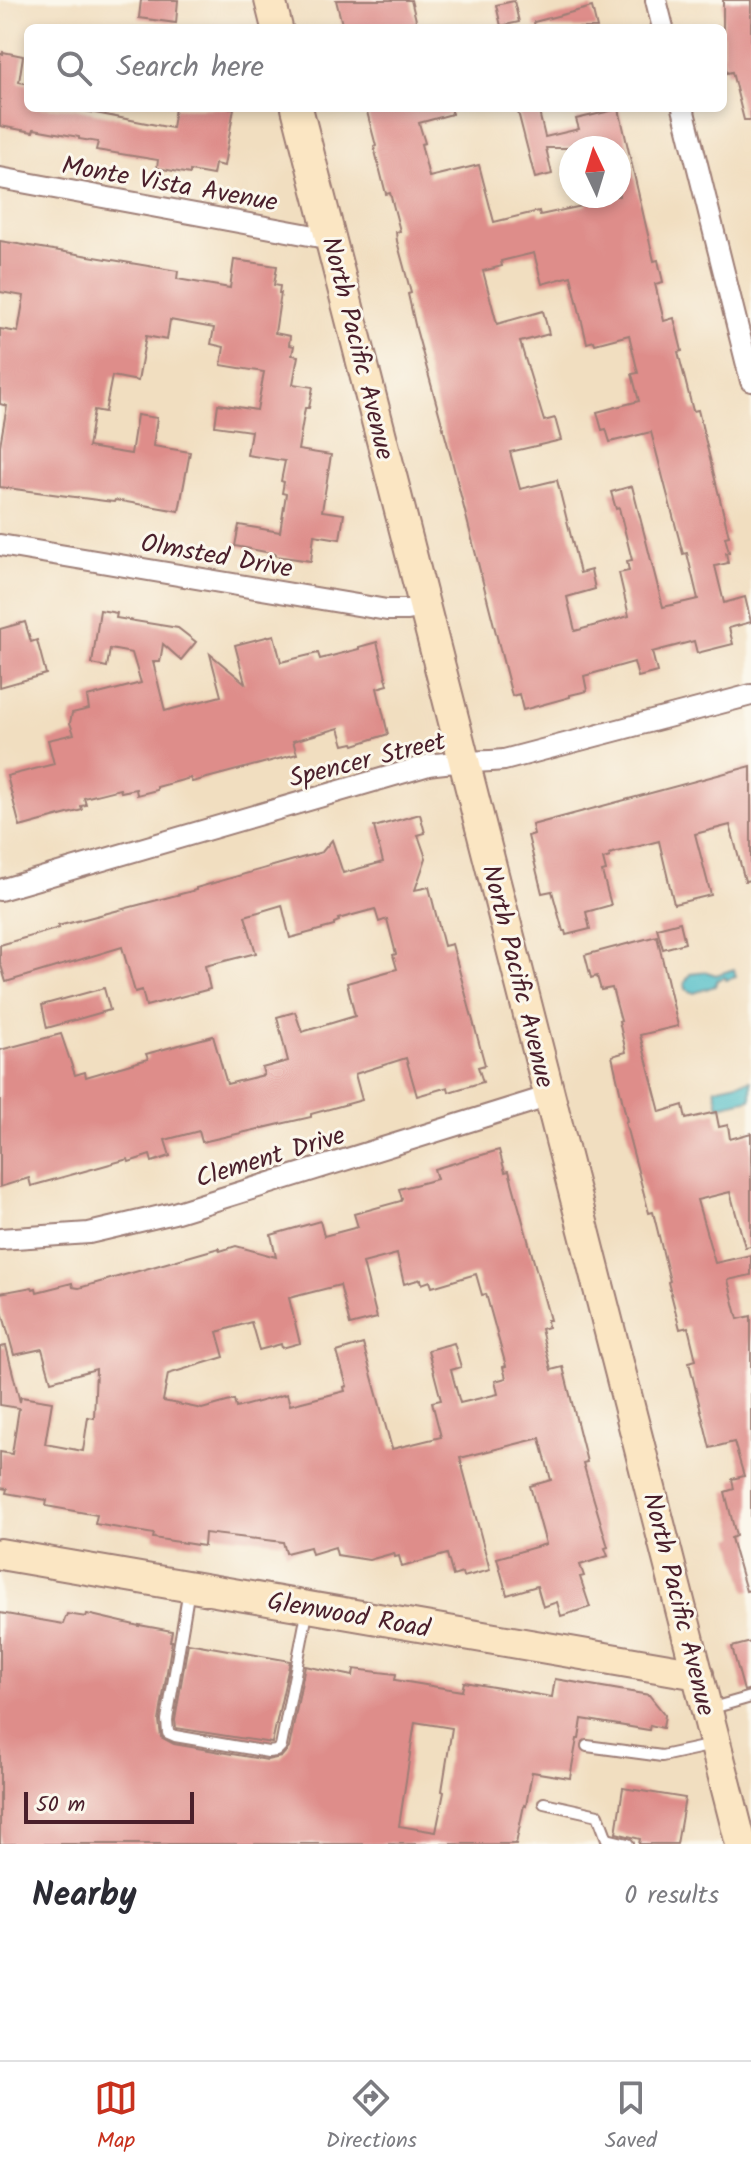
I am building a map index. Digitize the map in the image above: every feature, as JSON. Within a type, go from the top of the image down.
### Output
[{"type":"street","points":[[270,0],[276,24]]},
{"type":"street","points":[[656,0],[662,24]]},
{"type":"street","name":"North Pacific Avenue","points":[[298,112],[741,1844]]},
{"type":"street","points":[[684,112],[751,381]]},
{"type":"street","name":"Monte Vista Avenue","points":[[0,178],[331,239]]},
{"type":"street","name":"Olmsted Drive","points":[[0,545],[387,610],[408,610],[425,605]]},
{"type":"street","name":"Spencer Street","points":[[0,890],[429,765],[448,761],[504,760],[751,695]]},
{"type":"street","name":"Clement Drive","points":[[0,1239],[89,1233],[174,1213],[550,1096]]},
{"type":"street","name":"Glenwood Road","points":[[0,1554],[698,1674]]},
{"type":"lane","points":[[189,1587],[167,1720],[168,1733],[268,1752],[276,1751],[281,1746],[308,1607]]},
{"type":"lane","points":[[707,1710],[751,1697]]},
{"type":"lane","points":[[587,1746],[662,1756],[715,1744]]},
{"type":"lane","points":[[544,1803],[598,1815],[607,1839],[628,1844]]},
{"type":"water","points":[[734,969],[736,977],[717,980],[715,986],[694,993],[686,989],[685,983],[690,974],[707,972],[716,975]]},
{"type":"water","points":[[751,1080],[751,1099],[719,1106],[715,1088]]},
{"type":"building","points":[[141,0],[178,0],[176,23],[139,18]]},
{"type":"building","points":[[336,0],[411,0],[417,24],[342,24]]},
{"type":"building","points":[[723,0],[751,0],[751,120],[744,120],[732,72],[727,73],[727,24],[723,24]]},
{"type":"building","points":[[514,1],[519,22],[501,24],[496,5]]},
{"type":"building","points":[[592,7],[596,24],[534,24]]},
{"type":"building","points":[[0,54],[23,56],[19,82],[24,83],[24,112],[90,112],[172,128],[174,112],[233,112],[224,166],[215,164],[213,175],[190,171],[190,174],[157,168],[158,160],[96,150],[98,142],[79,137],[0,126]]},
{"type":"building","points":[[367,112],[452,112],[419,123],[429,177],[479,165],[494,222],[539,211],[540,215],[573,208],[631,208],[631,161],[654,261],[658,260],[663,282],[655,284],[664,321],[674,318],[682,351],[678,352],[693,411],[698,410],[729,536],[725,537],[728,563],[715,566],[724,603],[745,597],[751,622],[729,628],[733,644],[697,653],[694,641],[652,652],[657,672],[638,677],[634,662],[584,676],[587,691],[523,710],[519,694],[512,696],[416,329],[408,294],[411,293],[397,241],[396,232],[400,231],[390,193],[386,194]],"holes":[[[534,253],[542,284],[571,276],[587,343],[594,341],[595,344],[629,335],[638,373],[632,374],[639,401],[597,412],[602,430],[606,429],[610,442],[651,432],[698,599],[663,607],[632,486],[611,492],[616,509],[619,508],[632,560],[627,561],[629,571],[619,573],[629,616],[575,631],[567,597],[595,589],[591,570],[580,573],[557,480],[520,489],[510,452],[561,440],[555,418],[544,421],[520,342],[549,334],[543,311],[497,324],[483,271],[502,266],[501,261]]]},
{"type":"building","points":[[518,112],[539,112],[545,137],[579,129],[576,119],[620,112],[625,136],[559,136],[559,148],[546,148],[552,174],[535,178]]},
{"type":"building","points":[[0,241],[178,271],[177,279],[230,288],[234,260],[277,266],[274,285],[280,286],[281,293],[275,333],[290,336],[289,345],[294,346],[292,355],[298,356],[293,384],[313,387],[309,408],[305,408],[298,450],[331,455],[322,511],[344,514],[340,539],[314,535],[311,561],[235,546],[239,525],[280,532],[286,494],[282,493],[284,482],[281,481],[285,461],[247,455],[251,431],[215,426],[218,404],[257,410],[264,372],[221,365],[224,347],[211,344],[214,328],[170,320],[167,340],[146,336],[138,381],[112,376],[105,412],[94,410],[88,447],[131,454],[137,415],[157,418],[153,446],[190,452],[179,511],[0,487],[0,445],[7,406],[0,404],[0,329],[18,332],[24,296],[0,292]]},
{"type":"building","points":[[100,610],[117,613],[116,618],[178,628],[196,642],[181,660],[163,644],[160,662],[153,662],[165,711],[221,696],[210,654],[245,683],[235,645],[274,635],[281,662],[318,653],[320,659],[377,642],[388,685],[377,688],[388,734],[354,745],[344,745],[339,728],[293,741],[297,754],[192,782],[190,778],[137,795],[136,789],[121,792],[120,789],[84,798],[86,805],[81,806],[82,810],[20,827],[7,776],[54,764],[48,740],[74,734],[70,723],[72,713],[89,709],[87,697],[141,683],[132,653],[110,649],[107,667],[92,664]]},
{"type":"building","points":[[25,622],[31,642],[37,640],[46,674],[0,687],[0,629]]},
{"type":"building","points":[[751,766],[751,880],[745,881],[730,825],[695,834],[711,895],[674,904],[659,841],[609,854],[610,857],[603,859],[606,871],[602,872],[611,905],[586,912],[590,929],[566,935],[552,891],[542,893],[528,836],[534,834],[532,825]]},
{"type":"building","points":[[420,814],[425,833],[418,835],[426,858],[415,890],[429,887],[444,946],[452,944],[485,1065],[478,1067],[483,1082],[449,1092],[448,1087],[417,1096],[406,1058],[355,1074],[362,1100],[311,1114],[311,1117],[202,1142],[199,1131],[165,1140],[170,1156],[152,1162],[150,1155],[31,1186],[29,1178],[0,1187],[0,1050],[61,1034],[75,1075],[85,1072],[86,1077],[148,1059],[146,1054],[213,1036],[227,1084],[264,1075],[262,1068],[288,1061],[277,1017],[295,1012],[302,1032],[355,1016],[347,983],[397,969],[387,919],[379,922],[375,909],[338,919],[334,926],[290,938],[282,905],[245,916],[256,953],[205,966],[210,989],[146,1006],[142,990],[135,992],[122,947],[6,982],[0,962],[0,945],[322,852],[332,840],[343,873],[383,862],[374,827]]},
{"type":"building","points":[[680,922],[685,943],[663,949],[657,928]]},
{"type":"building","points":[[657,936],[678,1026],[640,1035],[660,1112],[683,1105],[686,1119],[716,1112],[719,1127],[728,1125],[730,1139],[751,1133],[751,1246],[745,1247],[730,1192],[697,1200],[715,1263],[751,1255],[751,1275],[728,1280],[738,1319],[751,1316],[751,1590],[746,1591],[731,1538],[736,1536],[725,1492],[734,1489],[732,1479],[744,1476],[734,1442],[710,1448],[689,1362],[696,1360],[688,1327],[680,1329],[653,1212],[649,1213],[625,1122],[612,1056],[626,1052],[621,1021],[612,988],[601,990],[597,976],[591,978],[585,955]]},
{"type":"building","points":[[104,988],[110,1010],[47,1028],[42,1005]]},
{"type":"building","points":[[499,1150],[505,1172],[509,1171],[550,1320],[547,1320],[548,1327],[541,1329],[551,1370],[563,1367],[587,1462],[583,1463],[608,1547],[605,1548],[608,1556],[580,1565],[584,1576],[580,1577],[590,1607],[561,1616],[557,1602],[543,1607],[537,1586],[507,1595],[497,1558],[546,1544],[530,1486],[551,1480],[540,1438],[460,1458],[490,1570],[463,1577],[462,1573],[453,1576],[447,1554],[402,1567],[399,1556],[395,1557],[394,1553],[369,1560],[337,1555],[335,1547],[312,1554],[310,1547],[286,1553],[283,1542],[205,1533],[204,1546],[153,1538],[154,1534],[95,1524],[97,1515],[46,1506],[47,1500],[6,1493],[7,1489],[0,1488],[0,1452],[12,1454],[19,1408],[0,1405],[0,1347],[6,1346],[20,1402],[21,1397],[52,1402],[45,1444],[83,1451],[88,1417],[94,1418],[96,1369],[51,1381],[42,1349],[14,1355],[0,1304],[0,1293],[32,1287],[37,1292],[72,1283],[73,1287],[79,1288],[219,1248],[220,1251],[236,1246],[276,1257],[271,1235],[320,1221],[324,1236],[358,1227],[354,1214],[401,1201],[399,1189],[437,1179],[434,1169]],"holes":[[[397,1254],[404,1284],[421,1279],[422,1284],[430,1281],[432,1287],[476,1274],[482,1295],[486,1294],[506,1366],[503,1367],[506,1378],[495,1381],[498,1394],[460,1403],[451,1370],[461,1367],[454,1343],[428,1350],[441,1400],[432,1402],[441,1437],[392,1449],[363,1344],[337,1352],[347,1386],[344,1387],[345,1391],[290,1405],[287,1394],[236,1408],[234,1400],[202,1409],[163,1401],[168,1374],[224,1357],[217,1332],[251,1322],[259,1350],[281,1344],[282,1348],[300,1343],[289,1298],[340,1285],[350,1325],[377,1318],[363,1263]]]},
{"type":"building","points":[[0,1613],[63,1624],[67,1614],[86,1617],[87,1614],[172,1631],[159,1721],[161,1737],[174,1744],[267,1760],[281,1757],[289,1748],[305,1666],[353,1676],[354,1669],[396,1674],[395,1680],[462,1691],[464,1682],[552,1697],[555,1679],[649,1695],[665,1715],[663,1728],[650,1725],[649,1730],[582,1719],[570,1778],[532,1772],[516,1844],[0,1844]],"holes":[[[415,1722],[452,1728],[436,1832],[399,1826]]]},
{"type":"building","points":[[751,1642],[751,1689],[744,1691],[732,1647]]},
{"type":"building","points":[[188,1643],[290,1661],[272,1743],[176,1728]]},
{"type":"building","points":[[623,1788],[685,1798],[677,1844],[639,1844],[640,1839],[616,1833]]}]
